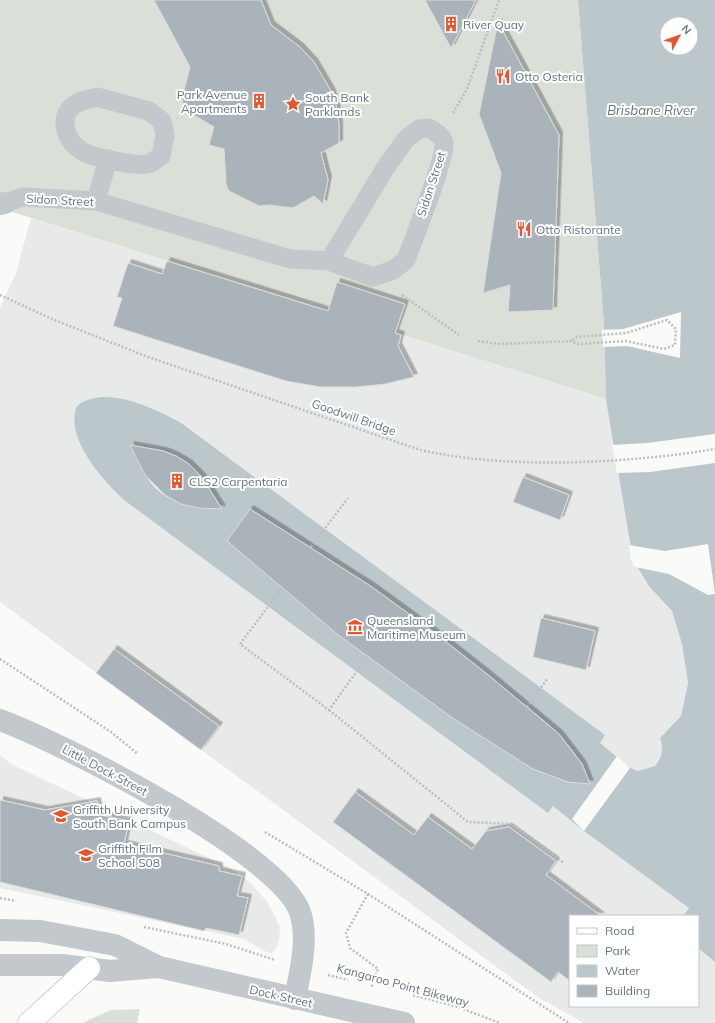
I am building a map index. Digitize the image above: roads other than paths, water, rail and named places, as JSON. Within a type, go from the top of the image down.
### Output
[{"type":"main road","points":[[29,1023],[89,968]]},
{"type":"street","name":"Little Dock Street","points":[[0,720],[47,739],[132,784],[209,831],[263,868],[281,886],[300,911],[303,928],[300,968],[295,999]]},
{"type":"street","name":"Dock Street","points":[[0,930],[40,931],[115,945],[159,967],[390,1022]]},
{"type":"street","name":"Dock Street","points":[[0,964],[36,964],[110,971],[159,967]]},
{"type":"lane","points":[[97,97],[149,110],[162,121],[165,135],[161,156],[148,164],[135,165],[108,159],[83,152],[70,140],[64,128],[66,115],[78,102],[97,97]]},
{"type":"lane","name":"Sidon Street","points":[[2,203],[23,197],[96,201],[290,259],[329,261],[373,276],[393,270],[406,260],[441,161],[444,143],[440,136],[429,128],[419,129],[406,139],[384,170],[329,261]]},
{"type":"lane","points":[[96,201],[108,159]]},
{"type":"water","name":"Brisbane River","points":[[578,0],[715,0],[715,962],[699,949],[699,915],[684,915],[689,908],[584,831],[553,806],[548,813],[124,500],[96,470],[81,445],[76,431],[74,418],[77,406],[88,400],[101,397],[115,398],[143,405],[181,423],[605,735],[600,743],[630,768],[638,771],[655,766],[659,759],[662,753],[660,738],[681,716],[688,683],[682,644],[672,611],[649,586],[633,560],[606,400],[604,324]],"holes":[[[149,448],[164,451],[185,461],[192,468],[199,476],[216,509],[185,505],[166,497],[158,491],[145,474],[135,449]],[[250,510],[315,551],[441,638],[530,708],[557,733],[576,755],[586,781],[568,782],[533,769],[454,719],[337,634],[227,541]]]},
{"type":"place","name":"River Quay","points":[[451,24]]},
{"type":"place","name":"Otto Osteria","points":[[503,76]]},
{"type":"place","name":"Park Avenue Apartments","points":[[259,101]]},
{"type":"place","name":"South Bank Parklands","points":[[293,104]]},
{"type":"place","name":"Otto Ristorante","points":[[524,229]]},
{"type":"place","name":"CLS2 Carpentaria","points":[[177,481]]},
{"type":"place","name":"Queensland Maritime Museum","points":[[355,627]]},
{"type":"place","name":"Griffith University South Bank Campus","points":[[61,816]]},
{"type":"place","name":"Griffith Film School S08","points":[[86,855]]}]
